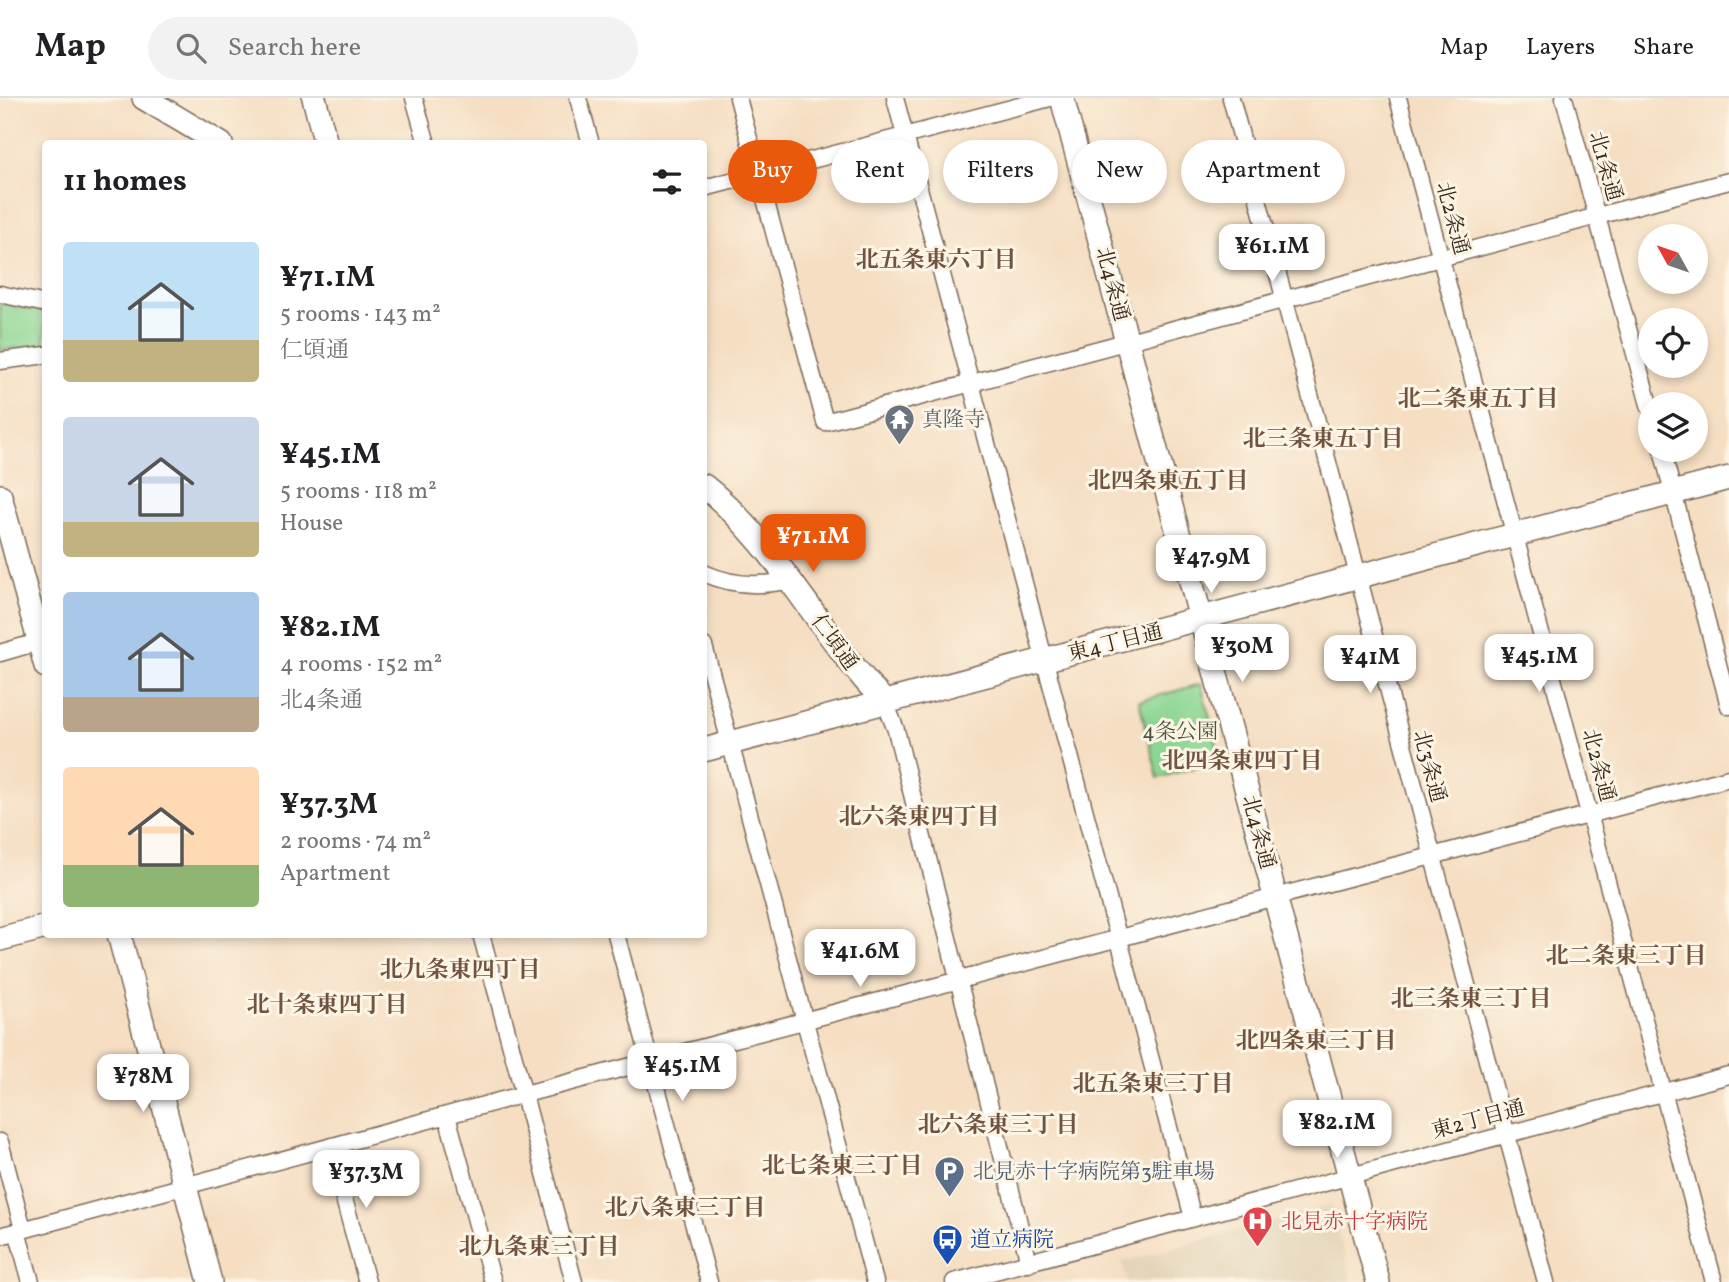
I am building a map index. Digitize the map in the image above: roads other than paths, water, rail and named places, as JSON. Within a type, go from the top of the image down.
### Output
[{"type":"street","points":[[144,98],[213,140]]},
{"type":"street","points":[[314,98],[325,140]]},
{"type":"street","points":[[414,98],[426,140]]},
{"type":"street","points":[[578,98],[589,140]]},
{"type":"street","points":[[738,98],[749,140]]},
{"type":"street","points":[[895,98],[1193,1218]]},
{"type":"street","points":[[817,160],[1050,98]]},
{"type":"street","name":"北4条通","points":[[1062,98],[1378,1282]]},
{"type":"street","name":"北3条通","points":[[1231,98],[1546,1282]]},
{"type":"street","name":"北2条通","points":[[1398,98],[1714,1282]]},
{"type":"street","name":"北1条通","points":[[1564,98],[1646,392]]},
{"type":"street","points":[[766,203],[825,422],[1128,339],[1599,218],[1729,181]]},
{"type":"street","points":[[707,187],[728,182]]},
{"type":"street","points":[[0,294],[42,303]]},
{"type":"street","points":[[0,361],[42,356]]},
{"type":"street","points":[[1665,462],[1729,706]]},
{"type":"street","name":"東4丁目通","points":[[707,749],[1729,478]]},
{"type":"street","name":"仁頃通","points":[[707,489],[754,533],[859,675],[885,702]]},
{"type":"street","points":[[0,496],[42,654]]},
{"type":"street","points":[[707,574],[722,581],[765,586],[790,580]]},
{"type":"street","points":[[0,653],[38,642]]},
{"type":"street","points":[[707,657],[875,1282]]},
{"type":"street","points":[[885,702],[895,730],[960,982],[1029,1263]]},
{"type":"street","points":[[0,1236],[525,1094],[1120,940],[1276,895],[1729,778]]},
{"type":"street","points":[[0,939],[42,927]]},
{"type":"street","points":[[120,938],[210,1282]]},
{"type":"street","points":[[482,938],[574,1282]]},
{"type":"street","points":[[617,938],[709,1282]]},
{"type":"street","name":"東2丁目通","points":[[954,1282],[1729,1075]]},
{"type":"street","points":[[447,1116],[493,1282]]},
{"type":"street","points":[[0,1142],[31,1282]]},
{"type":"street","points":[[331,1148],[367,1282]]},
{"type":"place","name":"真隆寺","points":[[899,446]]},
{"type":"place","name":"北見赤十字病院第3駐車場","points":[[950,1198]]},
{"type":"place","name":"北見赤十字病院","points":[[1258,1248]]},
{"type":"place","name":"道立病院","points":[[947,1266]]},
{"type":"district","name":"北五条東六丁目","points":[[936,259]]},
{"type":"district","name":"北二条東五丁目","points":[[1478,398]]},
{"type":"district","name":"北三条東五丁目","points":[[1323,438]]},
{"type":"district","name":"北四条東五丁目","points":[[1168,480]]},
{"type":"district","name":"北四条東四丁目","points":[[1242,760]]},
{"type":"district","name":"北六条東四丁目","points":[[919,816]]},
{"type":"district","name":"北二条東三丁目","points":[[1626,955]]},
{"type":"district","name":"北九条東四丁目","points":[[460,969]]},
{"type":"district","name":"北三条東三丁目","points":[[1471,998]]},
{"type":"district","name":"北十条東四丁目","points":[[327,1004]]},
{"type":"district","name":"北四条東三丁目","points":[[1316,1040]]},
{"type":"district","name":"北五条東三丁目","points":[[1153,1083]]},
{"type":"district","name":"北六条東三丁目","points":[[998,1124]]},
{"type":"district","name":"北七条東三丁目","points":[[842,1165]]},
{"type":"district","name":"北八条東三丁目","points":[[685,1207]]},
{"type":"district","name":"北九条東三丁目","points":[[539,1246]]},
{"type":"park label","name":"4条公園","points":[[1180,731]]}]
